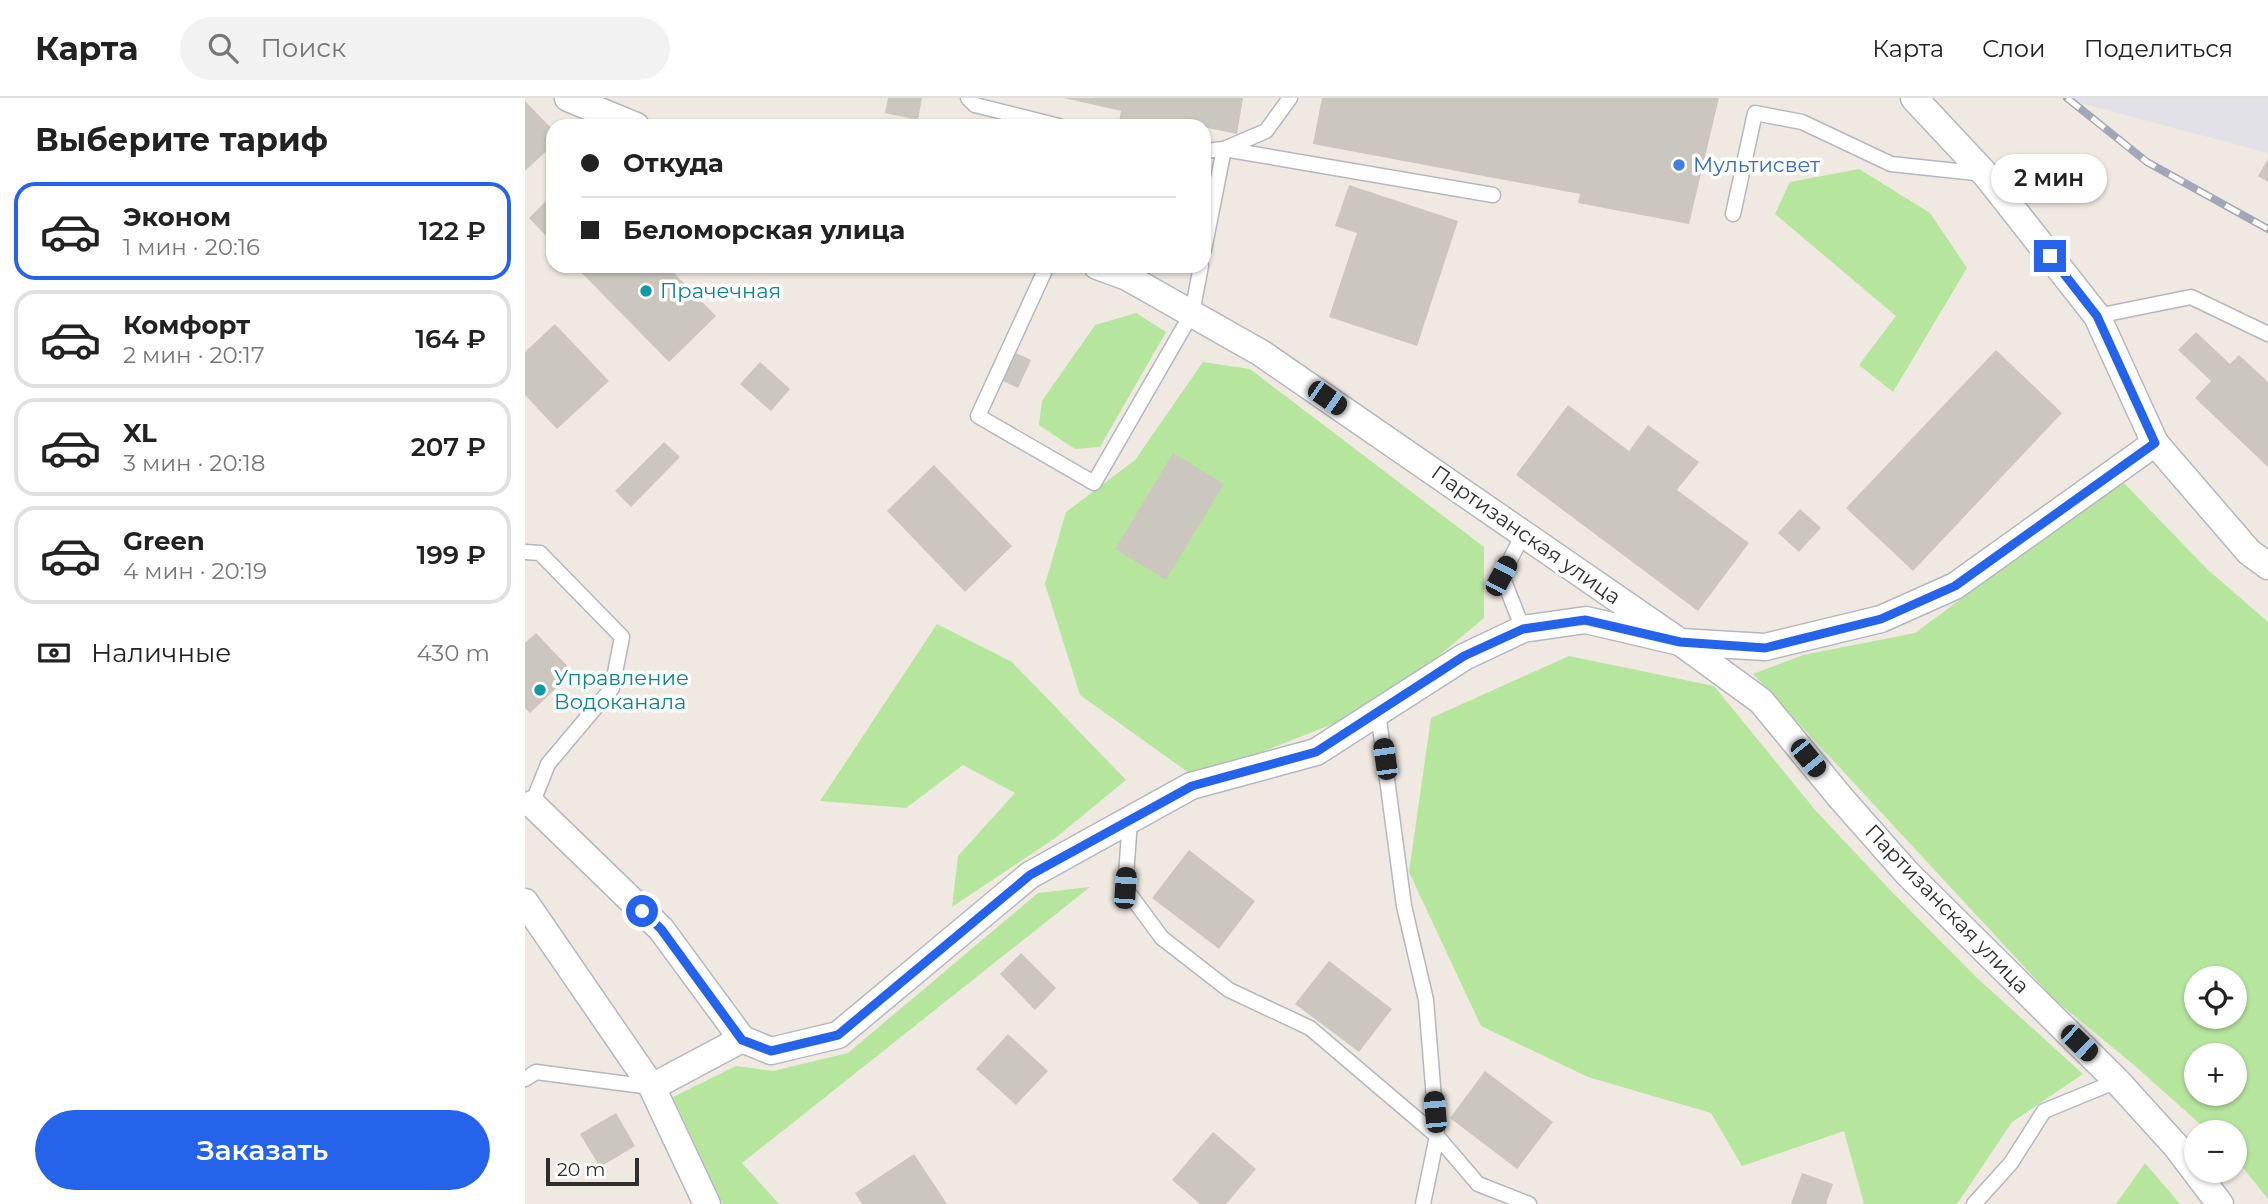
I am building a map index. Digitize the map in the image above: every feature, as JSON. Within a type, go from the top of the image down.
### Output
[{"type":"street","points":[[568,98],[619,119]]},
{"type":"street","points":[[1913,98],[1986,175],[2097,316],[2155,443],[2249,552],[2268,566]]},
{"type":"street","name":"Партизанская улица","points":[[1116,273],[1261,353],[1680,642],[1761,701],[1907,873],[2117,1081],[2175,1146],[2220,1204]]},
{"type":"street","points":[[527,806],[661,929],[742,1040],[771,1051],[838,1035],[1030,875],[1192,786],[1316,752],[1464,656],[1523,629],[1585,620],[1680,642],[1765,648],[1881,619],[1955,586],[2155,443]]},
{"type":"street","points":[[525,902],[652,1087],[707,1204]]},
{"type":"street","points":[[652,1087],[742,1040]]},
{"type":"lane","points":[[968,98],[975,105],[1031,119]]},
{"type":"lane","points":[[1224,149],[1266,131],[1290,98]]},
{"type":"lane","points":[[1733,214],[1755,113],[1802,122],[1891,164],[1986,175]]},
{"type":"lane","points":[[1211,215],[1224,149]]},
{"type":"lane","points":[[1211,150],[1224,149],[1493,195]]},
{"type":"lane","points":[[1044,273],[978,416],[1094,483],[1192,313],[1200,273]]},
{"type":"lane","points":[[2097,316],[2191,297],[2268,334]]},
{"type":"lane","points":[[1523,629],[1501,576],[1524,534]]},
{"type":"lane","points":[[525,552],[540,552],[622,638],[612,688],[548,764],[527,806]]},
{"type":"lane","points":[[1378,712],[1404,906],[1426,1000],[1437,1136],[1423,1204]]},
{"type":"lane","points":[[1130,821],[1125,888],[1162,938],[1229,990],[1310,1028],[1437,1136],[1478,1184],[1529,1204]]},
{"type":"lane","points":[[525,1079],[536,1072],[652,1087]]},
{"type":"lane","points":[[1974,1204],[2011,1163],[2044,1111],[2117,1081]]},
{"type":"shaded area","points":[[2061,98],[2268,98],[2268,153]]},
{"type":"green space","points":[[1859,169],[1930,213],[1967,268],[1893,392],[1859,365],[1896,316],[1775,214],[1790,182]]},
{"type":"green space","points":[[1136,313],[1166,332],[1100,447],[1075,449],[1039,425],[1042,401],[1095,325]]},
{"type":"green space","points":[[1203,362],[1250,369],[1484,547],[1484,618],[1436,658],[1353,716],[1196,778],[1080,695],[1045,584],[1066,512],[1135,460]]},
{"type":"green space","points":[[2121,480],[2207,569],[2268,622],[2268,1199],[2247,1173],[2247,1120],[2196,1120],[2055,1000],[1753,674],[1803,655],[1915,633]]},
{"type":"green space","points":[[937,624],[1012,662],[1126,780],[1054,839],[952,907],[958,856],[1015,793],[963,765],[906,808],[820,801]]},
{"type":"green space","points":[[1569,656],[1714,686],[1816,811],[1891,891],[1976,977],[2083,1074],[2012,1122],[1957,1204],[1864,1204],[1844,1131],[1742,1166],[1711,1113],[1588,1077],[1481,1026],[1409,872],[1431,718]]},
{"type":"green space","points":[[1090,887],[742,1163],[779,1204],[723,1204],[673,1097],[736,1066],[773,1071],[848,1053],[1038,893]]},
{"type":"green space","points":[[2145,1163],[2180,1204],[2116,1204]]},
{"type":"building","points":[[888,98],[922,98],[918,119],[885,113]]},
{"type":"building","points":[[1064,98],[1243,98],[1237,134],[1211,129],[1211,119],[1119,119],[1121,111]]},
{"type":"building","points":[[1322,98],[1719,98],[1689,224],[1578,203],[1580,194],[1313,144]]},
{"type":"building","points":[[525,101],[546,123],[546,152],[525,171]]},
{"type":"building","points":[[2268,159],[2268,182],[2258,176]]},
{"type":"building","points":[[1349,185],[1458,221],[1417,346],[1329,317],[1357,233],[1335,226]]},
{"type":"building","points":[[546,201],[546,236],[529,218]]},
{"type":"building","name":"Прачечная","points":[[582,273],[674,273],[716,316],[669,362]]},
{"type":"building","points":[[555,324],[609,381],[557,429],[525,395],[525,352]]},
{"type":"building","points":[[2196,332],[2230,364],[2239,355],[2268,382],[2268,467],[2195,398],[2211,381],[2178,350]]},
{"type":"building","points":[[1996,350],[2062,413],[1913,571],[1846,508]]},
{"type":"building","points":[[1016,353],[1031,360],[1018,388],[1003,381]]},
{"type":"building","points":[[760,362],[790,389],[771,411],[740,384]]},
{"type":"building","points":[[1568,405],[1629,451],[1648,425],[1699,462],[1677,490],[1749,543],[1698,611],[1516,475]]},
{"type":"building","points":[[664,442],[680,457],[631,507],[615,491]]},
{"type":"building","points":[[1173,453],[1224,484],[1166,580],[1115,549]]},
{"type":"building","points":[[934,465],[1012,546],[965,592],[887,511]]},
{"type":"building","points":[[1800,509],[1821,528],[1799,552],[1778,533]]},
{"type":"building","name":"Управление Водоканала","points":[[536,633],[573,672],[530,713],[525,708],[525,643]]},
{"type":"building","points":[[1189,850],[1255,901],[1219,949],[1152,898]]},
{"type":"building","points":[[1021,953],[1056,988],[1035,1010],[1000,974]]},
{"type":"building","points":[[1329,961],[1392,1009],[1359,1052],[1295,1004]]},
{"type":"building","points":[[1008,1034],[1048,1071],[1016,1105],[976,1069]]},
{"type":"building","points":[[1485,1071],[1553,1122],[1517,1169],[1450,1118]]},
{"type":"building","points":[[616,1113],[635,1146],[600,1167],[580,1134]]},
{"type":"building","points":[[1213,1132],[1256,1169],[1226,1204],[1200,1204],[1172,1180]]},
{"type":"building","points":[[914,1154],[947,1204],[862,1204],[855,1193]]},
{"type":"building","points":[[1802,1173],[1833,1184],[1826,1204],[1791,1204]]},
{"type":"railway","points":[[2067,98],[2147,162],[2268,229]]},
{"type":"place","name":"Мультисвет","points":[[1679,165]]},
{"type":"place","name":"Прачечная","points":[[646,291]]},
{"type":"place","name":"Управление Водоканала","points":[[540,690]]},
{"type":"route","points":[[642,911],[661,929],[742,1040],[771,1051],[838,1035],[1030,875],[1192,786],[1316,752],[1464,656],[1523,629],[1585,620],[1680,642],[1765,648],[1881,619],[1955,586],[2155,443],[2097,316],[2050,256]]}]
